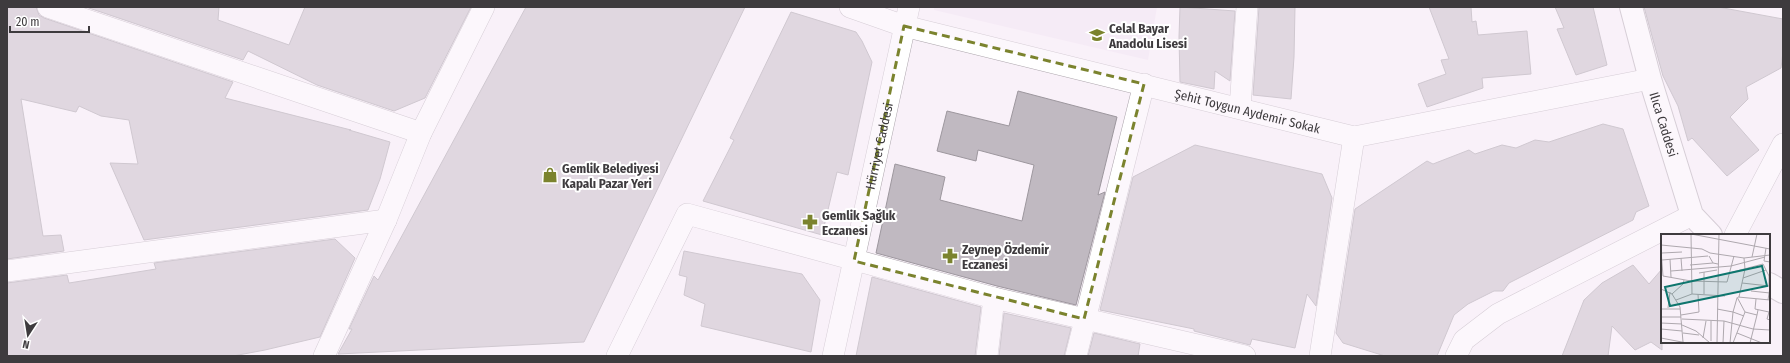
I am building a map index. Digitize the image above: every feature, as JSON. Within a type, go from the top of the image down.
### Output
[{"type":"street","points":[[48,7],[421,133]]},
{"type":"street","points":[[324,356],[386,220],[421,133],[484,7]]},
{"type":"street","name":"Şehit Toygun Aydemir Sokak","points":[[850,7],[906,16],[1144,84],[1354,137],[1650,79]]},
{"type":"street","points":[[1240,108],[1247,7]]},
{"type":"street","name":"Ilıca Caddesi","points":[[1630,7],[1650,79],[1692,215],[1710,234]]},
{"type":"street","name":"Hürriyet Caddesi","points":[[833,356],[906,16]]},
{"type":"street","points":[[1076,356],[1084,319],[1144,84]]},
{"type":"street","points":[[1320,356],[1354,137]]},
{"type":"street","points":[[1736,234],[1783,144]]},
{"type":"street","points":[[617,356],[687,214],[854,261],[994,298],[1245,356]]},
{"type":"street","points":[[1456,356],[1464,340],[1498,314],[1692,215]]},
{"type":"street","points":[[7,271],[386,220]]},
{"type":"street","points":[[1770,285],[1783,292]]},
{"type":"street","points":[[987,356],[994,298]]},
{"type":"highlighted area","points":[[904,26],[1144,84],[1084,319],[854,261]]},
{"type":"shaded area","name":"Celal Bayar Anadolu Lisesi","points":[[934,7],[1157,7],[1148,60],[934,10]]},
{"type":"building","points":[[7,7],[36,7],[39,15],[44,18],[233,82],[225,98],[351,130],[349,130],[390,142],[380,179],[368,210],[144,240],[110,163],[138,164],[129,120],[101,116],[79,106],[76,112],[21,99],[43,236],[61,235],[64,251],[7,259]]},
{"type":"building","points":[[86,7],[219,7],[218,20],[289,45],[305,7],[471,7],[425,98],[394,111],[317,85],[248,51],[243,60]]},
{"type":"building","name":"Gemlik Belediyesi Kapalı Pazar Yeri","points":[[526,7],[745,7],[584,342],[338,354],[352,329],[349,329],[374,276],[378,280]]},
{"type":"building","points":[[1180,7],[1235,11],[1230,81],[1215,71],[1214,89],[1180,82]]},
{"type":"building","points":[[1259,7],[1295,7],[1291,99],[1253,95]]},
{"type":"building","points":[[1429,7],[1471,7],[1472,22],[1476,21],[1478,35],[1527,31],[1531,74],[1482,78],[1483,88],[1427,107],[1418,84],[1446,74],[1441,60],[1449,59]]},
{"type":"building","points":[[1555,7],[1593,7],[1607,65],[1576,75],[1557,29],[1564,28]]},
{"type":"building","points":[[1644,7],[1718,7],[1783,19],[1783,52],[1781,68],[1746,87],[1748,99],[1730,117],[1759,150],[1727,176],[1692,138],[1688,141],[1678,106],[1663,76]]},
{"type":"building","points":[[791,12],[856,32],[872,62],[848,175],[837,172],[822,235],[703,201],[734,140],[730,138]]},
{"type":"building","points":[[1018,91],[1117,117],[1098,195],[1105,192],[1076,305],[997,286],[876,253],[895,164],[945,177],[940,200],[1022,221],[1034,165],[978,150],[976,161],[937,151],[947,111],[1009,126]]},
{"type":"building","points":[[1603,124],[1623,129],[1649,206],[1636,212],[1633,220],[1509,283],[1503,291],[1494,291],[1468,304],[1454,315],[1437,356],[1385,356],[1343,343],[1336,333],[1355,209],[1427,161],[1433,164],[1469,150],[1475,154],[1502,145],[1516,148],[1535,140],[1549,142]]},
{"type":"building","points":[[1195,145],[1322,174],[1332,198],[1316,306],[1307,294],[1295,348],[1252,339],[1250,345],[1194,331],[1194,329],[1100,310],[1133,177]]},
{"type":"building","points":[[335,239],[355,258],[320,337],[233,356],[7,356],[7,283],[67,275],[69,283],[156,269],[154,263]]},
{"type":"building","points":[[684,251],[802,274],[820,300],[811,352],[701,326],[705,304],[684,295],[687,277],[679,275]]},
{"type":"building","points":[[1633,265],[1649,284],[1661,270],[1662,350],[1651,342],[1635,350],[1612,326],[1608,356],[1562,356],[1584,300],[1602,283]]},
{"type":"building","points":[[872,277],[981,307],[975,356],[856,356]]},
{"type":"building","points":[[1004,313],[1071,328],[1064,356],[999,356]]},
{"type":"building","points":[[1094,333],[1140,344],[1138,356],[1088,356]]},
{"type":"place","name":"Celal Bayar Anadolu Lisesi","points":[[1097,35]]},
{"type":"place","name":"Gemlik Belediyesi Kapalı Pazar Yeri","points":[[550,175]]},
{"type":"place","name":"Gemlik Sağlık Eczanesi","points":[[810,222]]},
{"type":"place","name":"Zeynep Özdemir Eczanesi","points":[[950,256]]}]
